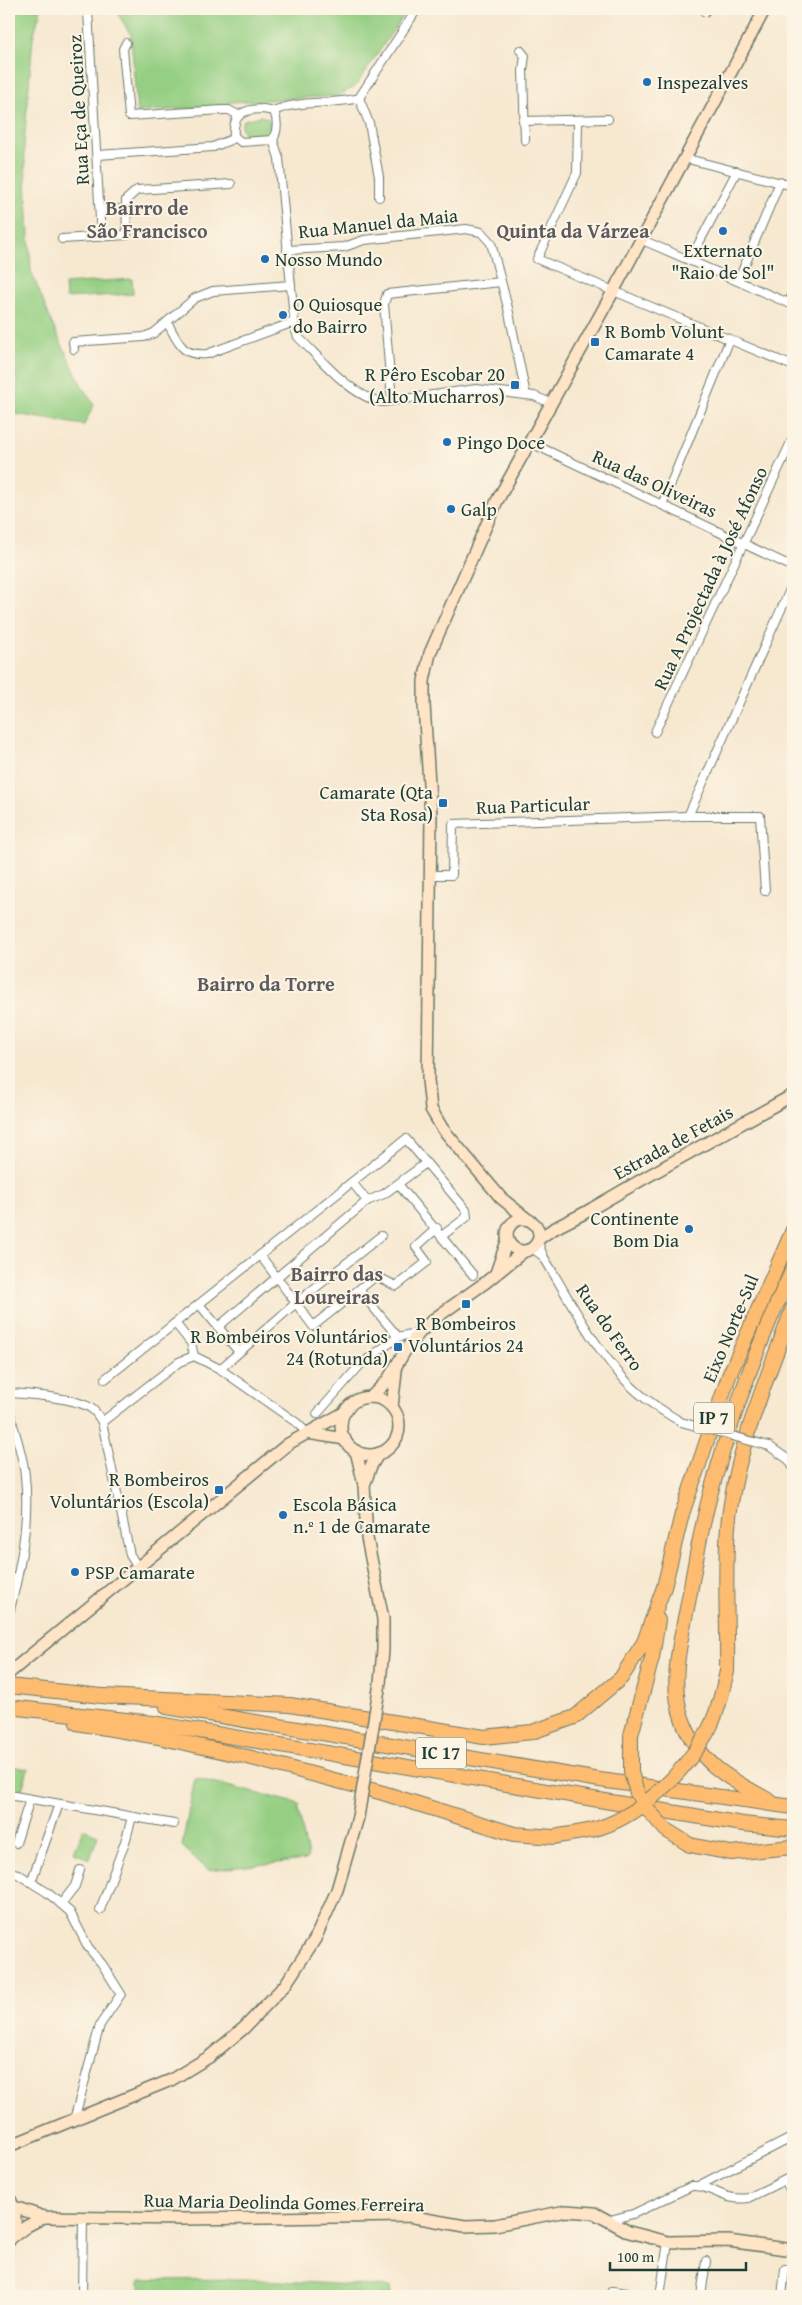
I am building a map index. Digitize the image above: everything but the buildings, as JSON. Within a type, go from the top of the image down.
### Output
[{"type":"highway","name":"Eixo Norte-Sul","points":[[664,1587],[682,1514],[729,1376],[793,1230]]},
{"type":"highway","points":[[786,1806],[710,1765],[691,1740],[681,1717],[677,1697],[677,1661],[711,1489],[745,1381],[777,1302],[793,1269]]},
{"type":"highway","points":[[39,1709],[78,1723],[158,1737],[266,1762],[383,1793],[514,1834],[554,1837],[594,1830],[627,1816],[652,1797],[678,1772],[705,1736],[718,1705],[727,1671],[726,1577],[728,1526],[738,1466],[793,1308]]},
{"type":"highway","points":[[103,1696],[290,1705],[484,1737],[532,1732],[575,1717],[621,1678],[644,1642],[664,1587]]},
{"type":"highway","points":[[664,1587],[652,1658],[631,1734],[631,1772],[637,1793],[648,1811],[666,1830],[690,1845],[731,1853],[793,1847]]},
{"type":"highway","name":"IC 17","points":[[9,1686],[103,1696],[600,1780],[786,1806]]},
{"type":"highway","name":"IC 17","points":[[9,1707],[153,1723],[743,1824],[793,1829]]},
{"type":"street","points":[[273,140],[250,143],[241,142],[235,138],[233,127],[238,115],[250,109],[263,108],[274,111],[291,106],[342,103],[359,98],[417,9]]},
{"type":"street","points":[[501,1198],[508,1235],[513,1249],[533,1245],[540,1231],[530,1220],[501,1198],[442,1128],[431,1109],[428,1080],[431,811],[424,705],[424,681],[430,653],[496,501],[614,290],[765,9]]},
{"type":"street","name":"Rua Eça de Queiroz","points":[[88,11],[98,155],[101,237]]},
{"type":"street","points":[[126,43],[123,49],[129,116],[222,110],[229,110],[238,115]]},
{"type":"street","points":[[520,50],[525,56],[523,121],[525,140]]},
{"type":"street","points":[[359,98],[369,123],[374,161],[379,177],[379,197]]},
{"type":"street","points":[[274,111],[277,121],[273,140],[279,158],[294,322],[298,337],[349,386],[371,400],[392,401],[476,389],[526,395],[551,402]]},
{"type":"street","points":[[523,121],[608,119]]},
{"type":"street","points":[[578,121],[577,172],[537,259],[793,366]]},
{"type":"street","points":[[98,155],[213,147],[235,138]]},
{"type":"street","points":[[684,158],[793,186]]},
{"type":"street","points":[[690,260],[737,171]]},
{"type":"street","points":[[738,281],[780,182]]},
{"type":"street","points":[[62,239],[127,235],[126,200],[137,190],[231,184]]},
{"type":"street","points":[[100,210],[125,209]]},
{"type":"street","name":"Rua Manuel da Maia","points":[[287,250],[344,246],[364,240],[466,229],[480,232],[491,243],[526,395]]},
{"type":"street","points":[[640,239],[791,304],[793,292]]},
{"type":"street","points":[[392,401],[384,304],[387,294],[501,282]]},
{"type":"street","points":[[74,349],[72,342],[144,337],[154,333],[195,298],[213,291],[291,285]]},
{"type":"street","points":[[166,322],[182,349],[190,354],[197,355],[207,354],[294,322]]},
{"type":"street","points":[[662,505],[730,339]]},
{"type":"street","name":"Rua A Projectada à José Afonso","points":[[655,732],[745,544],[793,438]]},
{"type":"street","name":"Rua das Oliveiras","points":[[530,442],[793,567]]},
{"type":"street","points":[[688,816],[793,583]]},
{"type":"street","name":"Rua Particular","points":[[430,875],[452,875],[452,824],[688,816],[760,816],[765,892]]},
{"type":"street","name":"Estrada de Fetais","points":[[397,1369],[405,1351],[420,1332],[446,1310],[533,1245],[550,1229],[571,1220],[793,1095]]},
{"type":"street","points":[[105,1379],[406,1139],[466,1210],[467,1217],[443,1235]]},
{"type":"street","points":[[218,1327],[367,1201],[384,1194],[426,1163]]},
{"type":"street","points":[[352,1182],[367,1201]]},
{"type":"street","points":[[398,1184],[443,1235],[473,1275]]},
{"type":"street","points":[[496,1273],[508,1235],[516,1220],[530,1220]]},
{"type":"street","name":"Estrada de Fetais","points":[[530,1220],[571,1220]]},
{"type":"street","points":[[260,1256],[313,1326],[376,1276],[396,1286],[427,1262],[416,1247],[437,1228]]},
{"type":"street","points":[[220,1370],[296,1303],[381,1236]]},
{"type":"street","name":"Rua do Ferro","points":[[533,1245],[543,1256],[591,1335],[625,1381],[650,1403],[681,1422],[769,1446],[789,1460],[793,1467]]},
{"type":"street","points":[[359,1290],[398,1337]]},
{"type":"street","points":[[199,1304],[239,1352]]},
{"type":"street","points":[[175,1323],[191,1343],[194,1356],[220,1370],[297,1423],[307,1433],[345,1439]]},
{"type":"street","points":[[317,1414],[361,1364],[398,1337],[420,1332]]},
{"type":"street","points":[[102,1422],[179,1362],[194,1356]]},
{"type":"street","points":[[371,1397],[388,1382],[397,1369]]},
{"type":"street","points":[[392,1407],[397,1369]]},
{"type":"street","points":[[9,1393],[42,1396],[82,1405],[91,1408],[102,1422],[130,1554],[138,1566]]},
{"type":"street","points":[[9,1671],[288,1444],[345,1412],[356,1401],[371,1397],[379,1398],[392,1407],[397,1416],[398,1434],[387,1449],[378,1453],[363,1454],[356,1451],[345,1439],[342,1421],[345,1412]]},
{"type":"street","points":[[9,1409],[25,1475],[26,1491],[22,1552],[9,1614]]},
{"type":"street","points":[[9,2146],[29,2136],[74,2120],[171,2080],[209,2057],[267,2006],[300,1965],[328,1913],[341,1877],[358,1817],[380,1683],[383,1650],[383,1619],[366,1530],[364,1485],[356,1451]]},
{"type":"street","points":[[364,1485],[378,1453]]},
{"type":"street","points":[[9,1795],[174,1824]]},
{"type":"street","points":[[16,1843],[30,1799]]},
{"type":"street","points":[[31,1882],[59,1804]]},
{"type":"street","points":[[100,1910],[132,1817]]},
{"type":"street","points":[[61,1904],[75,1886],[80,1870]]},
{"type":"street","points":[[9,1872],[18,1874],[31,1882],[70,1912],[88,1947],[102,1964],[121,1994],[100,2025],[74,2120]]},
{"type":"street","points":[[610,2220],[633,2214],[686,2188],[698,2186],[793,2137]]},
{"type":"street","points":[[698,2186],[726,2198],[740,2199],[748,2198],[793,2176]]},
{"type":"street","points":[[785,2180],[793,2195]]},
{"type":"street","points":[[10,2239],[15,2223],[11,2202]]},
{"type":"street","name":"Rua Maria Deolinda Gomes Ferreira","points":[[11,2202],[44,2217],[83,2216],[183,2219],[408,2216],[465,2226],[496,2225],[566,2211],[594,2213],[629,2232],[668,2242],[728,2241],[793,2250]]},
{"type":"street","points":[[82,2296],[83,2216]]},
{"type":"street","name":"Rua Maria Deolinda Gomes Ferreira","points":[[10,2239],[27,2226],[44,2217]]},
{"type":"street","points":[[660,2296],[668,2242]]},
{"type":"street","points":[[701,2296],[706,2261]]},
{"type":"street","points":[[782,2296],[785,2269]]},
{"type":"street","points":[[610,2296],[612,2291],[650,2296]]},
{"type":"green space","points":[[9,9],[41,9],[33,37],[24,144],[31,271],[53,326],[83,388],[94,405],[84,425],[9,413],[9,393],[18,391],[9,338]]},
{"type":"green space","points":[[115,9],[408,9],[355,87],[337,96],[233,102],[228,103],[226,106],[137,112],[131,35]]},
{"type":"green space","points":[[261,116],[267,118],[271,124],[268,135],[252,138],[245,136],[241,126],[244,120]]},
{"type":"green space","points":[[132,279],[133,294],[66,298],[65,284]]},
{"type":"green space","points":[[11,1766],[28,1769],[22,1789],[11,1786]]},
{"type":"green space","points":[[195,1778],[300,1804],[298,1809],[308,1857],[306,1860],[208,1870],[182,1846]]},
{"type":"green space","points":[[83,1829],[98,1835],[90,1859],[74,1853]]},
{"type":"green space","points":[[244,2279],[390,2287],[391,2296],[140,2296],[140,2280]]},
{"type":"place","name":"Inspezalves","points":[[647,82]]},
{"type":"place","name":"Externato \"Raio de Sol\"","points":[[723,231]]},
{"type":"place","name":"Nosso Mundo","points":[[265,259]]},
{"type":"place","name":"O Quiosque do Bairro","points":[[283,315]]},
{"type":"place","name":"R Bomb Volunt Camarate 4","points":[[595,342]]},
{"type":"place","name":"R Pêro Escobar 20 (Alto Mucharros)","points":[[515,385]]},
{"type":"place","name":"Pingo Doce","points":[[447,442]]},
{"type":"place","name":"Galp","points":[[451,509]]},
{"type":"place","name":"Camarate (Qta Sta Rosa)","points":[[443,803]]},
{"type":"place","name":"Continente Bom Dia","points":[[689,1229]]},
{"type":"place","name":"R Bombeiros Voluntários 24","points":[[466,1304]]},
{"type":"place","name":"R Bombeiros Voluntários 24 (Rotunda)","points":[[398,1347]]},
{"type":"place","name":"R Bombeiros Voluntários (Escola)","points":[[219,1490]]},
{"type":"place","name":"Escola Básica n.º 1 de Camarate","points":[[283,1515]]},
{"type":"place","name":"PSP Camarate","points":[[75,1572]]},
{"type":"district","name":"Bairro de São Francisco","points":[[147,220]]},
{"type":"district","name":"Quinta da Várzea","points":[[573,231]]},
{"type":"district","name":"Bairro da Torre","points":[[266,984]]},
{"type":"district","name":"Bairro das Loureiras","points":[[337,1286]]}]
